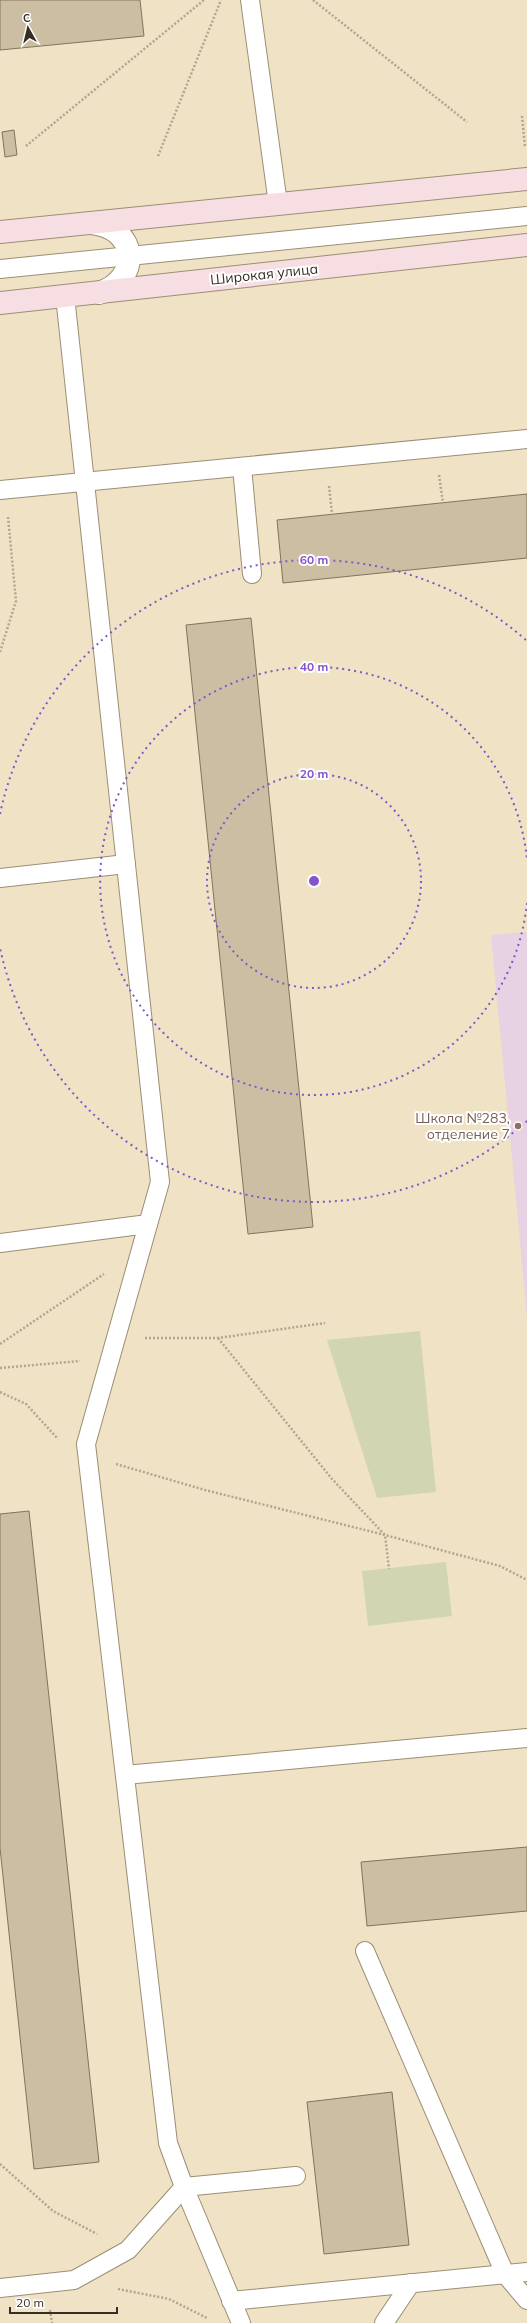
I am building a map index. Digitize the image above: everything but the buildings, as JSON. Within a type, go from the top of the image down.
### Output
[{"type":"main road","points":[[0,232],[527,179]]},
{"type":"main road","name":"Широкая улица","points":[[0,303],[527,245]]},
{"type":"street","points":[[91,223],[104,224],[116,231],[125,241],[129,256],[128,267],[122,279],[112,288],[99,293]]},
{"type":"lane","points":[[250,0],[278,204]]},
{"type":"lane","points":[[0,269],[527,216]]},
{"type":"lane","points":[[65,296],[160,1182],[86,1444],[168,2142],[184,2187],[241,2323]]},
{"type":"lane","points":[[2,490],[527,439]]},
{"type":"lane","points":[[242,467],[252,574]]},
{"type":"lane","points":[[0,878],[126,864]]},
{"type":"lane","points":[[0,1243],[148,1224]]},
{"type":"lane","points":[[125,1775],[527,1738]]},
{"type":"lane","points":[[364,1951],[505,2274],[527,2300]]},
{"type":"lane","points":[[0,2288],[74,2280],[128,2250],[184,2187],[296,2176]]},
{"type":"lane","points":[[231,2301],[527,2272]]},
{"type":"lane","points":[[384,2323],[411,2283]]},
{"type":"path","points":[[26,146],[204,0]]},
{"type":"path","points":[[158,156],[221,0]]},
{"type":"path","points":[[312,0],[467,122]]},
{"type":"path","points":[[522,116],[525,147]]},
{"type":"path","points":[[0,652],[16,601],[2,490]]},
{"type":"path","points":[[0,1344],[141,1249]]},
{"type":"path","points":[[116,1338],[218,1338],[325,1323]]},
{"type":"path","points":[[218,1338],[332,1479],[386,1535],[389,1569]]},
{"type":"path","points":[[0,1368],[110,1358]]},
{"type":"path","points":[[0,1392],[26,1404],[58,1440]]},
{"type":"path","points":[[86,1444],[117,1465],[205,1490],[386,1535],[500,1566],[527,1580]]},
{"type":"path","points":[[0,2164],[53,2211],[128,2250]]},
{"type":"path","points":[[74,2280],[168,2299],[210,2320]]},
{"type":"shaded area","name":"Школа №283, отделение 7","points":[[527,932],[527,1317],[491,935]]},
{"type":"green space","points":[[420,1331],[436,1492],[377,1498],[327,1340]]},
{"type":"green space","points":[[446,1562],[452,1616],[368,1626],[362,1571]]},
{"type":"place","name":"Школа №283, отделение 7","points":[[518,1126]]}]
